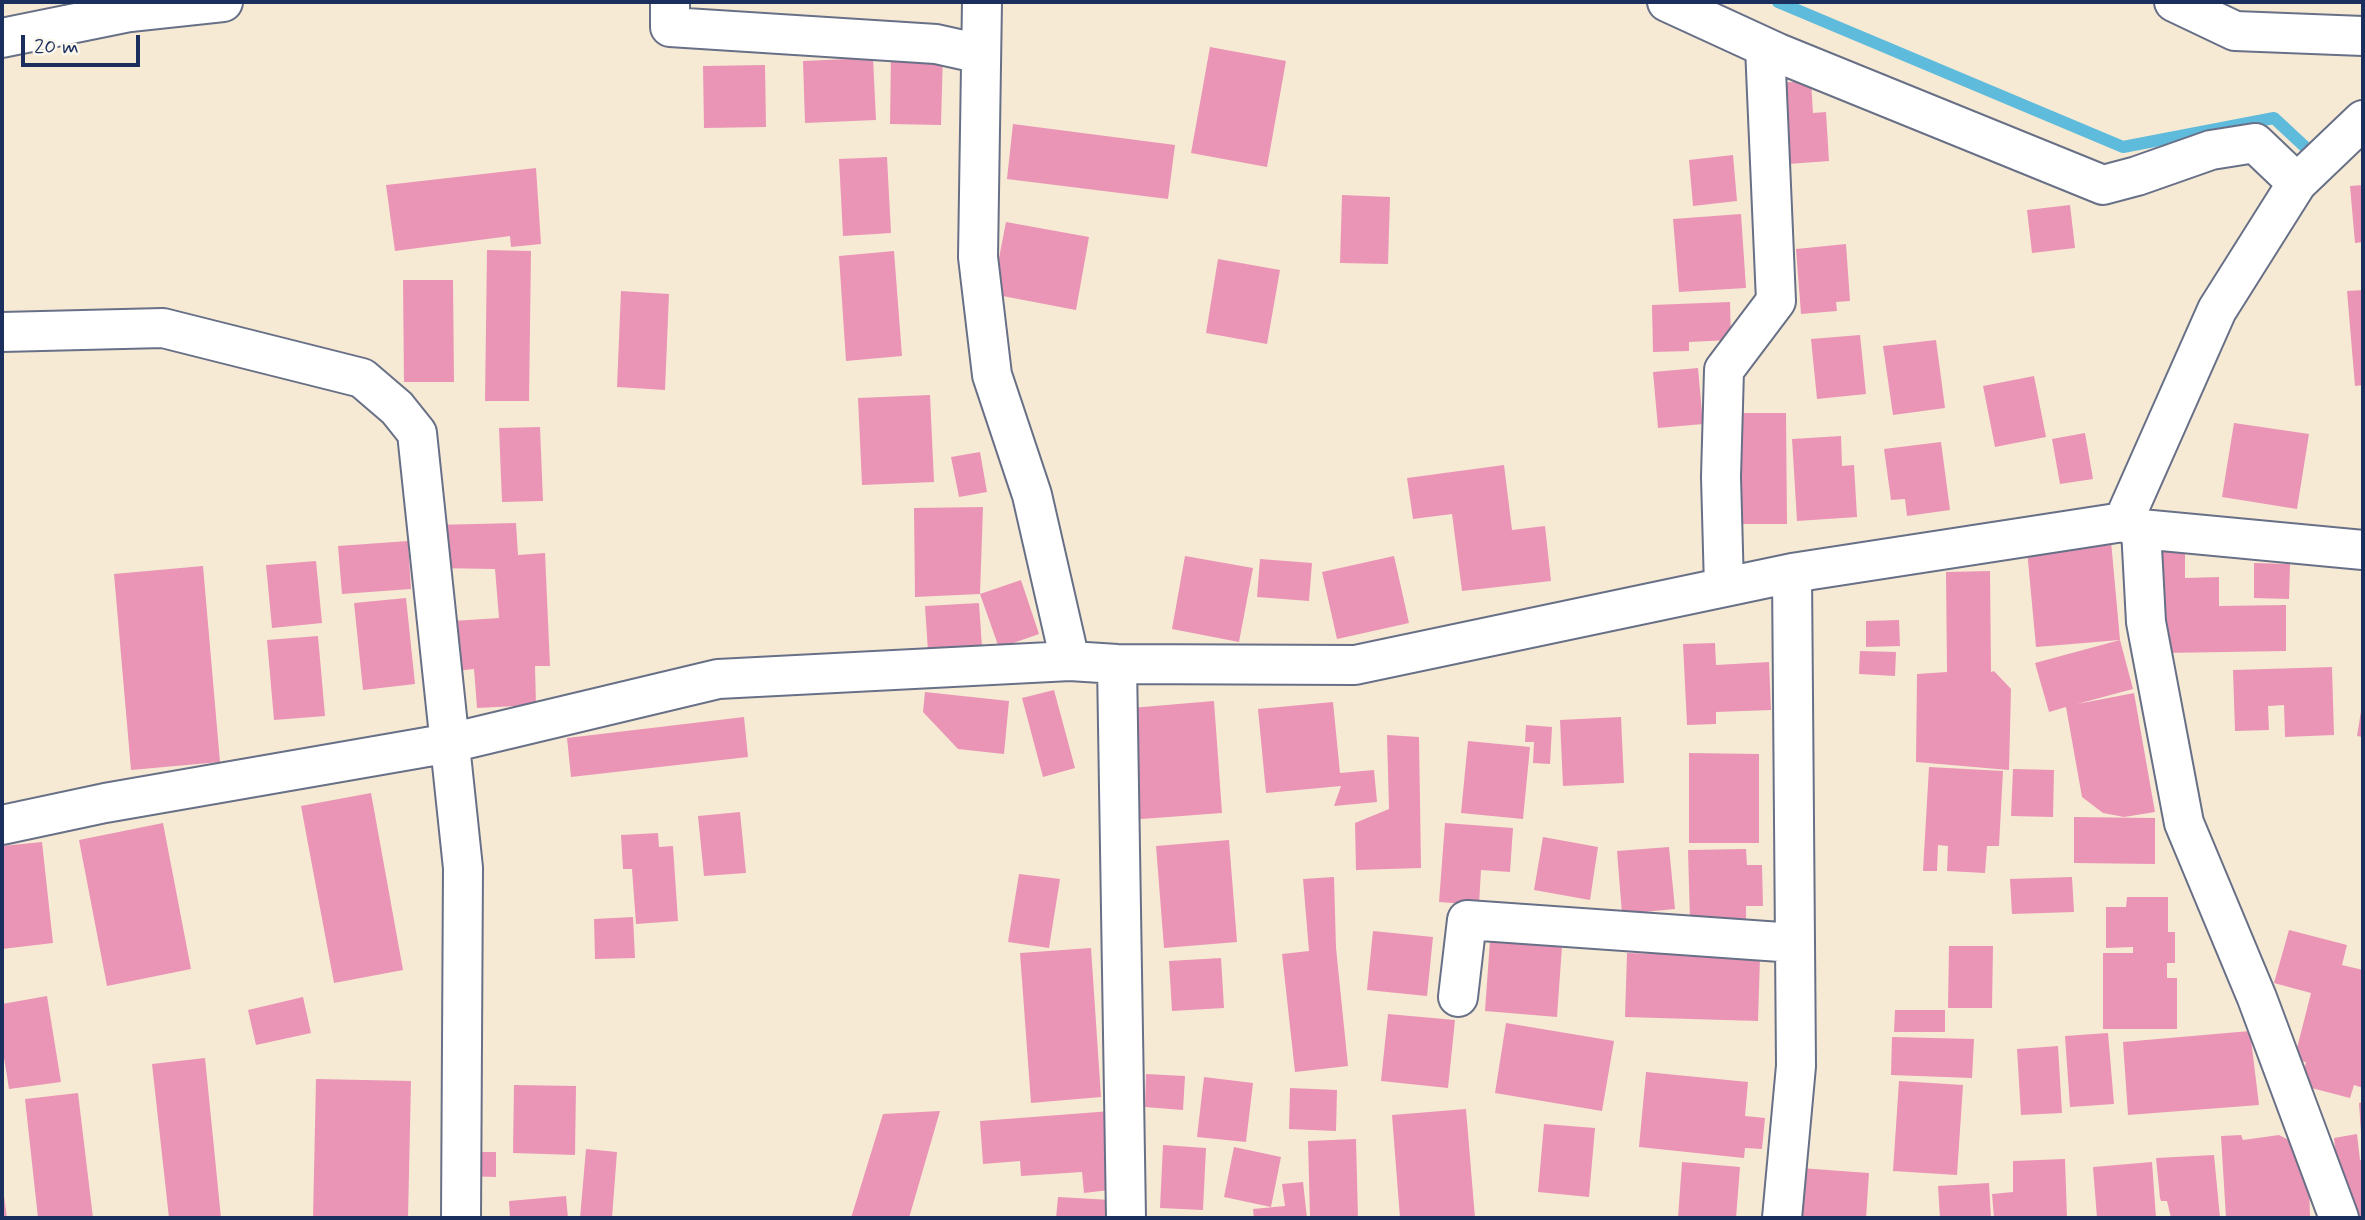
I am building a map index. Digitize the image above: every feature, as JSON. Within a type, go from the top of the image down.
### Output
[{"type":"street","points":[[2,38],[130,12],[223,2]]},
{"type":"street","points":[[670,2],[670,27],[936,44],[981,54]]},
{"type":"street","points":[[982,2],[978,257],[992,374],[1032,495],[1070,661]]},
{"type":"street","points":[[1667,2],[1765,47],[2103,185],[2211,150],[2255,143],[2297,183]]},
{"type":"street","points":[[2174,2],[2235,17],[2363,36]]},
{"type":"street","points":[[1724,587],[1721,477],[1724,370],[1776,302],[1765,47]]},
{"type":"street","points":[[2339,1218],[2257,998],[2184,823],[2146,621],[2132,525],[2217,310],[2297,183],[2363,120]]},
{"type":"street","points":[[2,332],[163,328],[362,378],[397,408],[417,433],[463,869],[461,1218]]},
{"type":"street","points":[[2,825],[105,803],[450,743],[718,679],[1070,661],[1116,664],[1356,665],[1792,573],[2132,525],[2363,550]]},
{"type":"street","points":[[1782,1218],[1796,1066],[1792,573]]},
{"type":"street","points":[[1116,664],[1126,1218]]},
{"type":"street","points":[[1458,997],[1467,920],[1795,943]]},
{"type":"building","points":[[1210,47],[1286,61],[1267,167],[1191,153]]},
{"type":"building","points":[[891,51],[943,52],[941,125],[890,124]]},
{"type":"building","points":[[873,58],[876,120],[805,123],[803,61]]},
{"type":"building","points":[[765,65],[766,127],[704,128],[703,66]]},
{"type":"building","points":[[1811,81],[1813,113],[1826,112],[1829,161],[1788,164],[1774,83]]},
{"type":"building","points":[[1013,124],[1175,145],[1168,199],[1007,179]]},
{"type":"building","points":[[1733,155],[1737,201],[1693,206],[1689,160]]},
{"type":"building","points":[[887,157],[891,233],[843,236],[839,159]]},
{"type":"building","points":[[536,168],[541,244],[511,247],[510,236],[395,251],[386,185]]},
{"type":"building","points":[[2363,185],[2363,242],[2355,243],[2350,186]]},
{"type":"building","points":[[1342,195],[1390,197],[1388,264],[1340,263]]},
{"type":"building","points":[[2070,205],[2075,248],[2032,253],[2027,210]]},
{"type":"building","points":[[1741,214],[1746,288],[1679,292],[1673,219]]},
{"type":"building","points":[[1006,222],[1089,237],[1076,310],[992,294]]},
{"type":"building","points":[[1846,244],[1850,301],[1836,302],[1837,311],[1801,314],[1796,249]]},
{"type":"building","points":[[487,250],[531,251],[529,401],[485,401]]},
{"type":"building","points":[[894,251],[902,356],[846,361],[839,256]]},
{"type":"building","points":[[1218,259],[1280,270],[1267,344],[1206,333]]},
{"type":"building","points":[[403,280],[453,280],[454,382],[404,382]]},
{"type":"building","points":[[2363,290],[2363,385],[2355,386],[2347,291]]},
{"type":"building","points":[[621,291],[669,294],[665,390],[617,387]]},
{"type":"building","points":[[1730,302],[1731,340],[1689,342],[1689,351],[1653,352],[1652,305]]},
{"type":"building","points":[[1860,335],[1866,394],[1817,399],[1811,339]]},
{"type":"building","points":[[1936,340],[1945,408],[1893,415],[1883,346]]},
{"type":"building","points":[[1698,368],[1703,424],[1658,428],[1653,372]]},
{"type":"building","points":[[2034,376],[2046,437],[1995,447],[1983,386]]},
{"type":"building","points":[[930,395],[934,482],[862,485],[858,398]]},
{"type":"building","points":[[1735,413],[1786,413],[1787,524],[1735,524]]},
{"type":"building","points":[[2234,423],[2309,434],[2297,509],[2222,497]]},
{"type":"building","points":[[540,427],[543,501],[502,502],[499,428]]},
{"type":"building","points":[[2085,433],[2093,479],[2060,484],[2052,439]]},
{"type":"building","points":[[1841,436],[1842,466],[1854,465],[1857,517],[1797,521],[1792,439]]},
{"type":"building","points":[[1941,442],[1950,510],[1907,516],[1905,499],[1891,500],[1884,449]]},
{"type":"building","points":[[980,452],[987,492],[959,497],[951,457]]},
{"type":"building","points":[[1504,465],[1512,530],[1545,526],[1551,581],[1462,591],[1452,514],[1413,519],[1407,478]]},
{"type":"building","points":[[983,507],[980,594],[915,597],[914,508]]},
{"type":"building","points":[[516,523],[518,555],[545,553],[550,666],[535,666],[536,705],[477,708],[474,669],[455,671],[453,621],[499,618],[495,569],[436,568],[433,525]]},
{"type":"building","points":[[408,541],[411,589],[342,594],[338,546]]},
{"type":"building","points":[[2111,541],[2120,640],[2036,647],[2027,550]]},
{"type":"building","points":[[2152,541],[2185,542],[2185,578],[2219,577],[2219,606],[2286,605],[2286,651],[2163,653]]},
{"type":"building","points":[[1185,556],[1253,568],[1239,642],[1172,629]]},
{"type":"building","points":[[1394,556],[1409,623],[1337,639],[1322,572]]},
{"type":"building","points":[[1260,559],[1312,563],[1309,601],[1257,597]]},
{"type":"building","points":[[316,561],[322,623],[272,628],[266,565]]},
{"type":"building","points":[[2254,563],[2290,564],[2289,599],[2254,598]]},
{"type":"building","points":[[203,566],[220,762],[131,770],[114,574]]},
{"type":"building","points":[[1990,571],[1991,672],[1994,671],[2011,689],[2009,770],[1916,762],[1917,674],[1947,672],[1946,572]]},
{"type":"building","points":[[1021,580],[1039,634],[999,648],[980,594]]},
{"type":"building","points":[[406,598],[415,684],[363,690],[354,603]]},
{"type":"building","points":[[979,603],[982,647],[928,651],[925,606]]},
{"type":"building","points":[[1899,620],[1900,646],[1866,647],[1866,621]]},
{"type":"building","points":[[318,636],[325,716],[274,720],[267,640]]},
{"type":"building","points":[[2120,640],[2133,689],[2077,704],[2134,693],[2155,812],[2124,817],[2103,813],[2082,797],[2066,707],[2049,712],[2035,663]]},
{"type":"building","points":[[1715,643],[1716,665],[1769,662],[1771,710],[1716,712],[1716,724],[1687,725],[1683,644]]},
{"type":"building","points":[[1860,651],[1896,652],[1895,676],[1859,674]]},
{"type":"building","points":[[2332,667],[2334,735],[2285,737],[2284,705],[2268,706],[2269,730],[2235,731],[2233,670]]},
{"type":"building","points":[[1054,690],[1075,768],[1043,777],[1022,698]]},
{"type":"building","points":[[925,692],[1009,701],[1004,754],[958,749],[923,712]]},
{"type":"building","points":[[1214,701],[1222,813],[1128,820],[1119,709]]},
{"type":"building","points":[[1333,702],[1340,773],[1374,770],[1377,802],[1334,806],[1341,786],[1266,793],[1258,709]]},
{"type":"building","points":[[2363,705],[2363,737],[2357,736]]},
{"type":"building","points":[[744,717],[748,757],[571,777],[567,738]]},
{"type":"building","points":[[1621,717],[1624,783],[1563,786],[1560,720]]},
{"type":"building","points":[[1526,725],[1552,727],[1550,764],[1533,763],[1534,742],[1525,742]]},
{"type":"building","points":[[1387,735],[1419,737],[1421,868],[1356,870],[1355,823],[1389,809]]},
{"type":"building","points":[[1468,741],[1530,747],[1523,819],[1461,813]]},
{"type":"building","points":[[1689,753],[1759,754],[1759,843],[1689,843]]},
{"type":"building","points":[[1929,767],[2003,771],[1999,846],[1987,846],[1985,873],[1947,871],[1948,846],[1938,845],[1937,871],[1923,871]]},
{"type":"building","points":[[2013,769],[2054,770],[2053,817],[2011,816]]},
{"type":"building","points":[[371,793],[403,970],[334,983],[301,806]]},
{"type":"building","points":[[740,812],[746,873],[704,876],[698,816]]},
{"type":"building","points":[[2074,817],[2155,818],[2155,864],[2074,863]]},
{"type":"building","points":[[163,823],[191,969],[107,986],[79,840]]},
{"type":"building","points":[[1445,823],[1513,828],[1510,872],[1481,870],[1479,905],[1439,902]]},
{"type":"building","points":[[658,833],[659,847],[673,846],[678,921],[636,924],[632,869],[623,869],[621,835]]},
{"type":"building","points":[[1543,837],[1598,847],[1590,900],[1534,890]]},
{"type":"building","points":[[1229,840],[1237,942],[1164,948],[1156,846]]},
{"type":"building","points":[[42,842],[53,943],[2,949],[2,846]]},
{"type":"building","points":[[1669,847],[1675,909],[1622,914],[1617,851]]},
{"type":"building","points":[[1746,849],[1747,865],[1762,865],[1763,906],[1746,906],[1746,919],[1690,920],[1688,850]]},
{"type":"building","points":[[1019,874],[1060,879],[1049,948],[1008,942]]},
{"type":"building","points":[[1334,877],[1336,948],[1348,1066],[1295,1072],[1282,954],[1309,951],[1303,879]]},
{"type":"building","points":[[2072,877],[2074,912],[2012,914],[2010,879]]},
{"type":"building","points":[[2127,897],[2168,897],[2168,932],[2175,932],[2175,963],[2167,963],[2167,978],[2177,978],[2177,1029],[2103,1029],[2103,953],[2133,953],[2133,947],[2106,948],[2106,907],[2126,907]]},
{"type":"building","points":[[633,917],[635,958],[595,959],[594,919]]},
{"type":"building","points":[[2289,930],[2347,945],[2342,965],[2363,970],[2363,1088],[2354,1085],[2350,1098],[2300,1085],[2306,1062],[2294,1060],[2311,993],[2274,983]]},
{"type":"building","points":[[1373,931],[1433,937],[1427,996],[1367,990]]},
{"type":"building","points":[[1490,940],[1562,946],[1557,1017],[1485,1011]]},
{"type":"building","points":[[1949,946],[1993,946],[1992,1008],[1948,1008]]},
{"type":"building","points":[[1091,948],[1101,1097],[1031,1103],[1020,953]]},
{"type":"building","points":[[1627,953],[1760,957],[1758,1021],[1625,1017]]},
{"type":"building","points":[[1221,958],[1224,1008],[1172,1011],[1169,961]]},
{"type":"building","points":[[47,996],[61,1082],[9,1089],[2,1045],[2,1004]]},
{"type":"building","points":[[303,997],[311,1033],[256,1045],[248,1010]]},
{"type":"building","points":[[1895,1010],[1945,1010],[1945,1032],[1894,1032]]},
{"type":"building","points":[[1388,1014],[1455,1020],[1448,1088],[1381,1081]]},
{"type":"building","points":[[1506,1023],[1614,1041],[1602,1111],[1495,1093]]},
{"type":"building","points":[[2250,1031],[2259,1105],[2128,1115],[2123,1042]]},
{"type":"building","points":[[2108,1033],[2114,1104],[2070,1107],[2065,1036]]},
{"type":"building","points":[[1892,1037],[1974,1039],[1972,1078],[1891,1075]]},
{"type":"building","points":[[2058,1046],[2062,1113],[2021,1115],[2017,1049]]},
{"type":"building","points":[[205,1058],[221,1218],[169,1218],[152,1064]]},
{"type":"building","points":[[1646,1072],[1748,1082],[1745,1116],[1765,1118],[1762,1149],[1745,1148],[1744,1158],[1639,1147]]},
{"type":"building","points":[[1146,1074],[1185,1076],[1183,1110],[1145,1107]]},
{"type":"building","points":[[1204,1077],[1253,1083],[1246,1142],[1197,1137]]},
{"type":"building","points":[[316,1079],[411,1081],[408,1218],[313,1218]]},
{"type":"building","points":[[1899,1081],[1963,1085],[1957,1175],[1893,1171]]},
{"type":"building","points":[[514,1085],[576,1086],[575,1155],[513,1153]]},
{"type":"building","points":[[1290,1088],[1337,1090],[1336,1131],[1289,1129]]},
{"type":"building","points":[[78,1093],[93,1218],[38,1218],[25,1099]]},
{"type":"building","points":[[2363,1102],[2363,1133],[2361,1133],[2359,1103]]},
{"type":"building","points":[[1466,1109],[1475,1218],[1400,1218],[1392,1115]]},
{"type":"building","points":[[940,1111],[909,1218],[851,1218],[883,1114]]},
{"type":"building","points":[[1111,1111],[1118,1189],[1084,1193],[1082,1172],[1021,1176],[1020,1161],[983,1164],[980,1121]]},
{"type":"building","points":[[1544,1124],[1595,1128],[1589,1197],[1538,1192]]},
{"type":"building","points":[[2357,1134],[2360,1160],[2363,1160],[2363,1218],[2343,1218],[2334,1138]]},
{"type":"building","points":[[2241,1135],[2243,1140],[2279,1135],[2293,1142],[2304,1164],[2304,1180],[2309,1182],[2310,1216],[2226,1218],[2221,1136]]},
{"type":"building","points":[[1356,1139],[1358,1218],[1310,1218],[1308,1141]]},
{"type":"building","points":[[1163,1145],[1206,1148],[1203,1210],[1160,1208]]},
{"type":"building","points":[[1234,1147],[1281,1157],[1271,1207],[1224,1197]]},
{"type":"building","points":[[586,1149],[617,1152],[612,1218],[580,1218]]},
{"type":"building","points":[[464,1152],[496,1152],[496,1177],[464,1176]]},
{"type":"building","points":[[2214,1155],[2220,1218],[2171,1218],[2167,1201],[2161,1201],[2160,1198],[2156,1158]]},
{"type":"building","points":[[2065,1159],[2067,1218],[1994,1218],[1992,1194],[2013,1192],[2013,1161]]},
{"type":"building","points":[[1682,1162],[1740,1167],[1736,1218],[1678,1218]]},
{"type":"building","points":[[2152,1162],[2156,1218],[2097,1218],[2093,1167]]},
{"type":"building","points":[[1800,1168],[1869,1173],[1866,1218],[1796,1218]]},
{"type":"building","points":[[1303,1182],[1307,1218],[1254,1218],[1253,1209],[1285,1206],[1282,1184]]},
{"type":"building","points":[[1989,1183],[1991,1218],[1940,1218],[1938,1186]]},
{"type":"building","points":[[3,1189],[7,1218],[2,1218]]},
{"type":"building","points":[[566,1196],[568,1218],[510,1218],[509,1201]]},
{"type":"building","points":[[1058,1197],[1111,1200],[1110,1218],[1056,1218]]},
{"type":"waterway","points":[[1778,2],[2123,147],[2274,118],[2318,159]]}]
